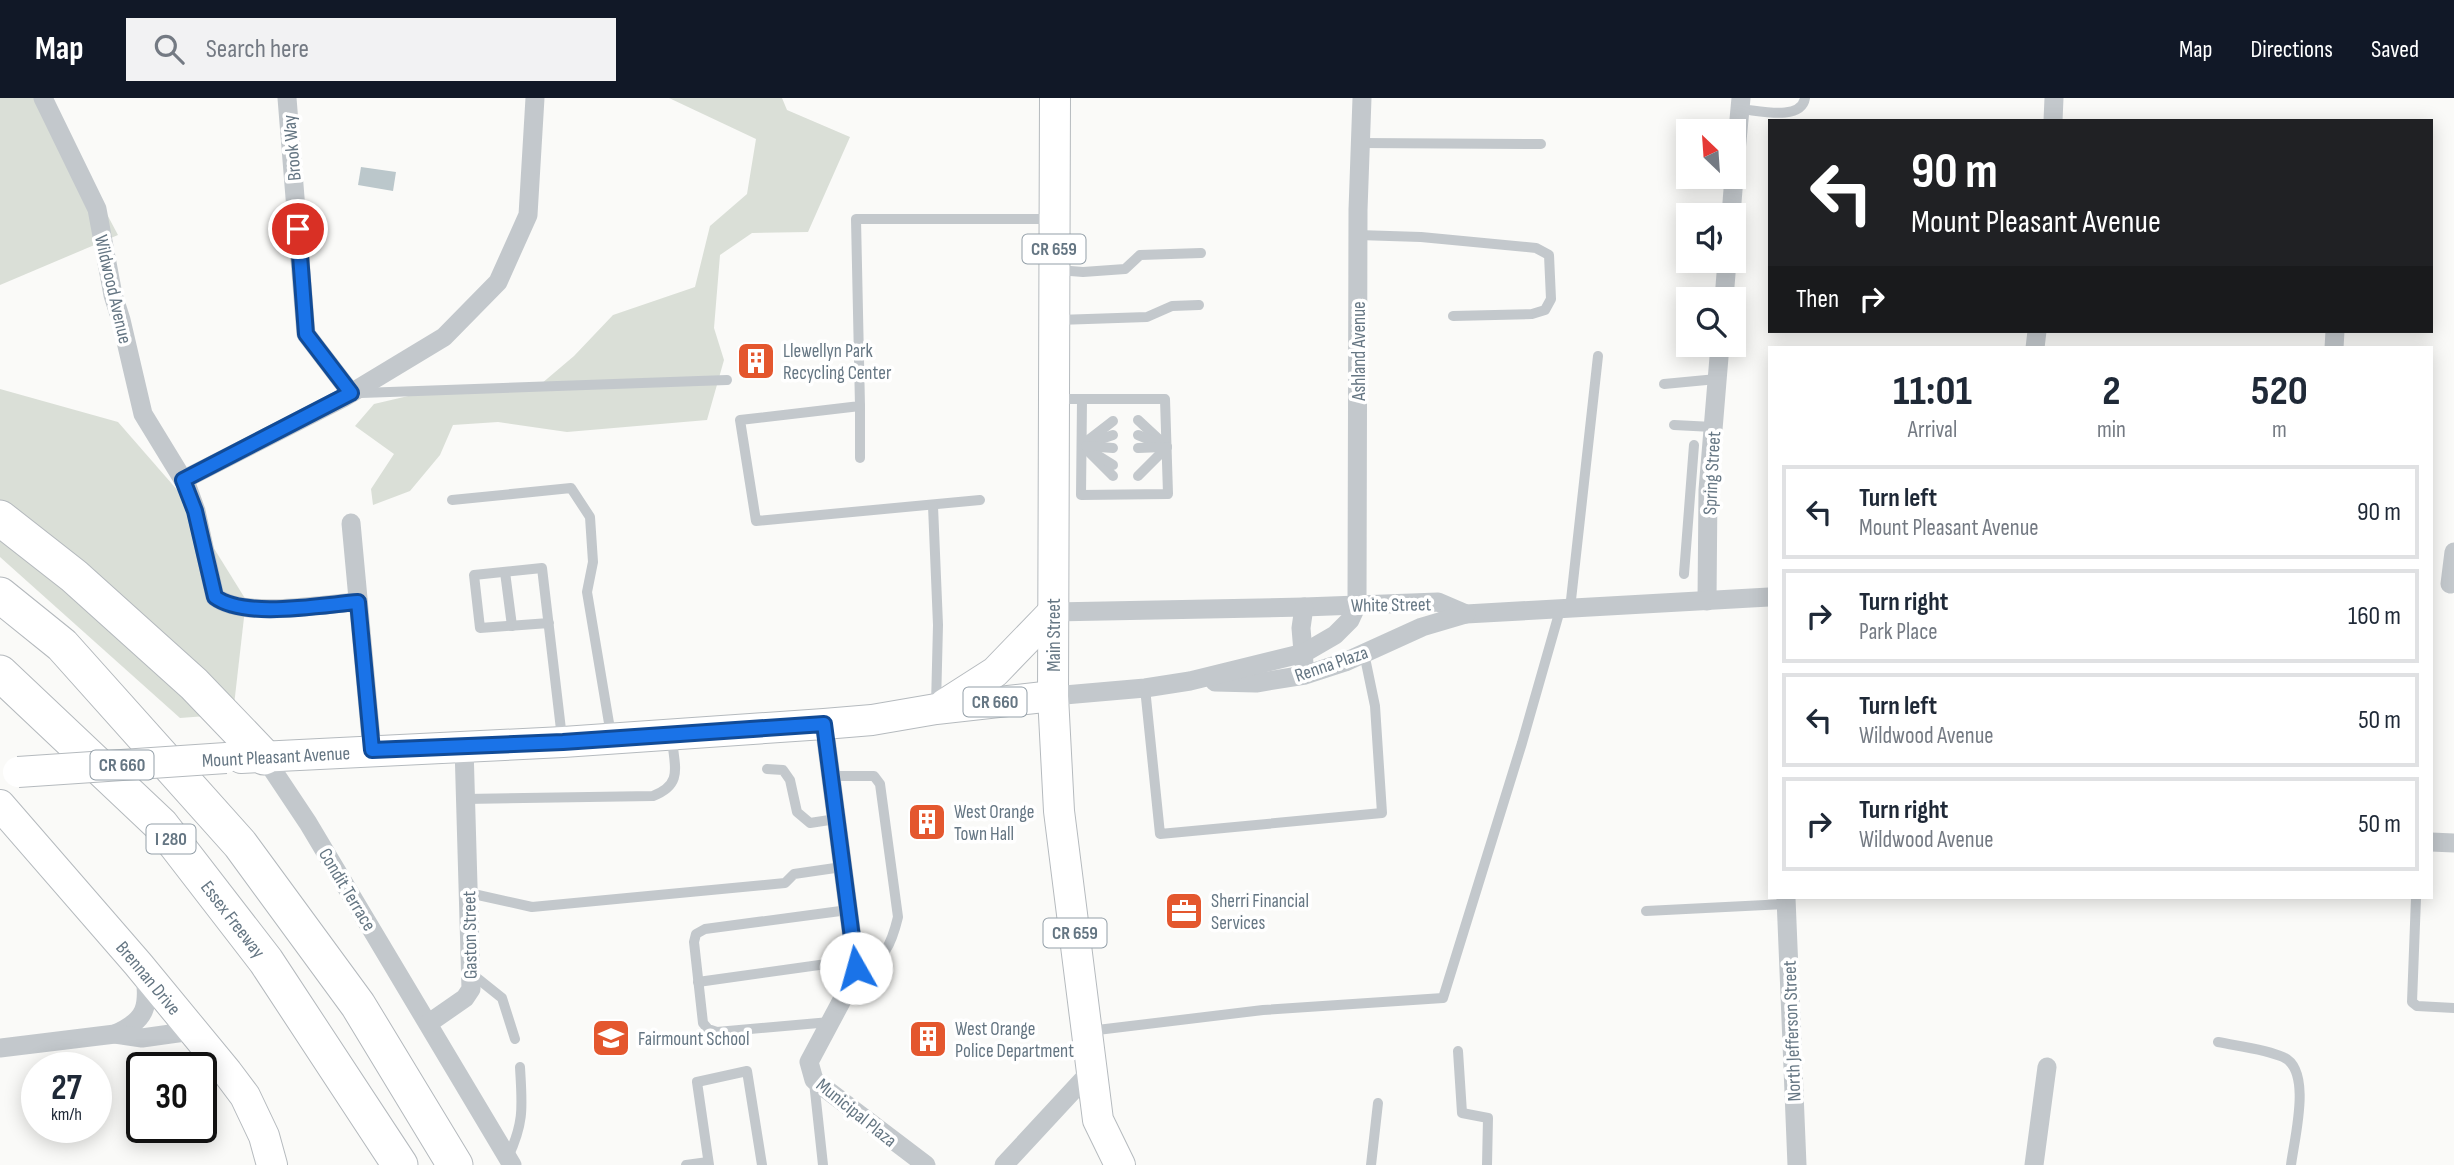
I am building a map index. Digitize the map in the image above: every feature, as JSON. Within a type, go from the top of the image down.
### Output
[{"type":"highway","points":[[0,518],[74,576],[184,675],[264,757]]},
{"type":"highway","name":"I 280","points":[[0,595],[62,645],[240,844],[358,1005],[455,1165]]},
{"type":"highway","name":"Essex Freeway","points":[[0,673],[161,825],[266,961],[400,1165]]},
{"type":"main road","name":"Main Street","points":[[1055,98],[1054,320],[1068,399],[1070,495],[1053,612],[1053,695],[1059,811],[1098,1120],[1120,1165]]},
{"type":"main road","points":[[936,709],[995,673],[1053,612]]},
{"type":"main road","name":"Mount Pleasant Avenue","points":[[9,772],[372,750],[563,742],[824,724],[1053,695]]},
{"type":"main road","name":"Brennan Drive","points":[[0,805],[145,972],[244,1097],[264,1136],[272,1165]]},
{"type":"street","name":"Wildwood Avenue","points":[[43,98],[97,209],[113,295],[143,414],[181,472],[195,511],[215,597],[223,603],[252,610],[358,602]]},
{"type":"street","name":"Brook Way","points":[[287,98],[306,334],[351,393]]},
{"type":"street","points":[[183,480],[351,393],[444,337],[498,282],[528,215],[535,98]]},
{"type":"street","name":"Ashland Avenue","points":[[1357,605],[1362,98]]},
{"type":"street","points":[[2053,119],[2054,98]]},
{"type":"street","name":"Spring Street","points":[[1707,601],[1699,489],[1713,427],[1719,357]]},
{"type":"street","points":[[351,523],[372,750]]},
{"type":"street","points":[[2445,584],[2454,552]]},
{"type":"street","name":"White Street","points":[[1053,612],[1438,602],[1466,614],[1768,597]]},
{"type":"street","name":"Renna Plaza","points":[[1053,695],[1145,688],[1189,681],[1304,653],[1335,635],[1350,620],[1357,605]]},
{"type":"street","points":[[1304,607],[1301,628],[1305,676]]},
{"type":"street","name":"Renna Plaza","points":[[1189,681],[1256,683],[1305,676],[1422,627],[1466,614]]},
{"type":"street","points":[[824,724],[855,964]]},
{"type":"street","name":"Gaston Street","points":[[429,1023],[465,998],[471,989],[464,747]]},
{"type":"street","name":"Condit Terrace","points":[[264,757],[308,822],[429,1023]]},
{"type":"street","points":[[2433,842],[2454,843]]},
{"type":"street","name":"North Jefferson Street","points":[[1786,901],[1797,1165]]},
{"type":"street","name":"Municipal Plaza","points":[[855,964],[809,1062],[814,1080],[918,1163]]},
{"type":"street","points":[[115,1034],[131,1027],[144,1012],[148,998],[145,972]]},
{"type":"street","points":[[429,1023],[510,1161]]},
{"type":"street","points":[[0,1048],[115,1034],[142,1038],[192,1031]]},
{"type":"street","points":[[2034,1165],[2047,1067]]},
{"type":"street","points":[[1004,1165],[1092,1070]]},
{"type":"lane","points":[[1740,104],[1786,113],[1797,111],[1805,103],[1805,98]]},
{"type":"lane","points":[[1361,143],[1541,144]]},
{"type":"lane","points":[[860,458],[856,219],[1054,219]]},
{"type":"lane","points":[[1359,235],[1421,237],[1536,248],[1549,255],[1551,299],[1545,310],[1532,314],[1453,316]]},
{"type":"lane","points":[[1054,270],[1083,272],[1125,269],[1140,255],[1201,253]]},
{"type":"lane","points":[[1054,320],[1147,317],[1172,306],[1199,305]]},
{"type":"lane","points":[[1088,1031],[1263,1010],[1443,998],[1565,610],[1598,356]]},
{"type":"lane","points":[[1664,384],[1717,379]]},
{"type":"lane","points":[[351,393],[727,380]]},
{"type":"lane","points":[[1070,495],[1081,495],[1082,445],[1068,399],[1165,399],[1168,494],[1070,495]]},
{"type":"lane","points":[[860,406],[740,420],[756,521],[980,500]]},
{"type":"lane","points":[[1082,445],[1113,421]]},
{"type":"lane","points":[[1138,421],[1167,447]]},
{"type":"lane","points":[[1674,425],[1713,427]]},
{"type":"lane","points":[[1082,445],[1114,435]]},
{"type":"lane","points":[[1138,435],[1167,447]]},
{"type":"lane","points":[[1082,445],[1113,448]]},
{"type":"lane","points":[[1082,445],[1113,470]]},
{"type":"lane","points":[[1684,574],[1699,489],[1693,445]]},
{"type":"lane","points":[[1138,448],[1167,447]]},
{"type":"lane","points":[[1138,470],[1167,447]]},
{"type":"lane","points":[[452,500],[570,488],[590,517],[593,562],[587,592],[612,739]]},
{"type":"lane","points":[[933,506],[939,625],[936,709]]},
{"type":"lane","points":[[549,623],[480,628],[474,575],[542,568],[549,623],[563,742]]},
{"type":"lane","points":[[505,572],[512,626]]},
{"type":"lane","points":[[1145,688],[1160,834],[1382,813],[1375,706],[1364,653]]},
{"type":"lane","points":[[465,800],[653,796],[668,790],[674,780],[672,735]]},
{"type":"lane","points":[[767,769],[783,770],[790,780],[797,813],[810,823],[836,819]]},
{"type":"lane","points":[[698,982],[855,964],[868,967],[880,960],[894,933],[898,917],[880,784],[874,776],[830,776]]},
{"type":"lane","points":[[469,893],[532,906],[785,883],[794,874],[842,867]]},
{"type":"lane","points":[[2416,899],[2412,1002],[2417,1006],[2454,1008]]},
{"type":"lane","points":[[1646,911],[1786,901]]},
{"type":"lane","points":[[830,1022],[718,1032],[708,1029],[703,1023],[694,942],[696,934],[705,929],[848,910]]},
{"type":"lane","points":[[472,974],[502,998],[515,1039]]},
{"type":"lane","points":[[2218,1042],[2284,1057],[2296,1069],[2301,1086],[2291,1165]]},
{"type":"lane","points":[[1458,1051],[1462,1113],[1488,1118],[1487,1165]]},
{"type":"lane","points":[[510,1161],[523,1116],[520,1067]]},
{"type":"lane","points":[[686,1165],[708,1164],[697,1082],[747,1072],[762,1165]]},
{"type":"lane","points":[[814,1080],[823,1165]]},
{"type":"lane","points":[[1371,1165],[1378,1103]]},
{"type":"shaded area","points":[[0,98],[45,98],[118,235],[0,285]]},
{"type":"shaded area","points":[[669,98],[782,98],[787,110],[850,137],[808,232],[752,233],[720,255],[714,328],[724,360],[707,420],[567,432],[498,422],[453,425],[440,455],[410,491],[373,505],[371,489],[394,454],[355,426],[374,404],[438,389],[541,384],[574,356],[613,315],[695,287],[710,226],[747,194],[756,139]]},
{"type":"shaded area","points":[[361,167],[396,172],[393,191],[358,185]]},
{"type":"shaded area","points":[[0,389],[118,422],[179,492],[246,600],[233,714],[180,718],[0,557]]},
{"type":"place","name":"Llewellyn Park Recycling Center","points":[[756,361]]},
{"type":"place","name":"West Orange Town Hall","points":[[927,822]]},
{"type":"place","name":"Sherri Financial Services","points":[[1184,911]]},
{"type":"place","name":"Fairmount School","points":[[611,1038]]},
{"type":"place","name":"West Orange Police Department","points":[[928,1039]]},
{"type":"route","points":[[298,229],[306,334],[351,393],[183,480],[195,511],[215,597],[223,603],[252,610],[358,602],[372,750],[563,742],[824,724],[856,968]]}]
